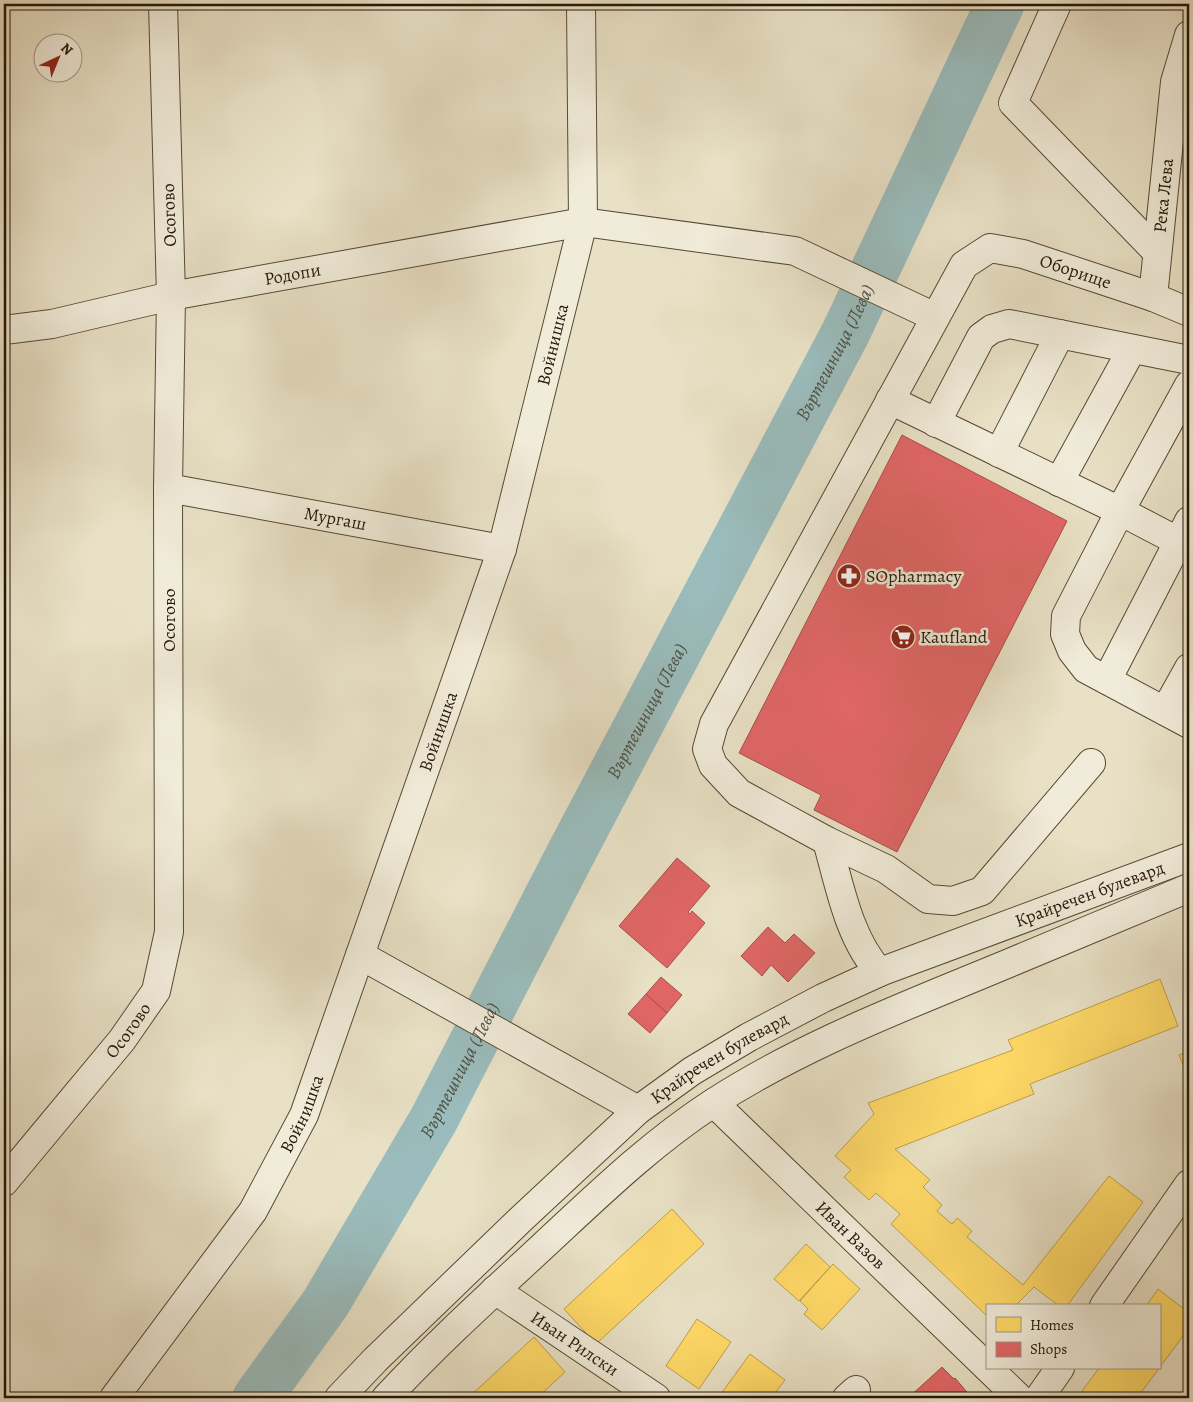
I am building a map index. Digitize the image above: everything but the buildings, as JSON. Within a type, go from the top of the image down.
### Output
[{"type":"street","name":"Осогово","points":[[4,1182],[122,1040],[156,990],[169,932],[168,488],[171,296],[163,4]]},
{"type":"street","name":"Войнишка","points":[[114,1398],[253,1211],[304,1115],[502,549],[583,222],[581,4]]},
{"type":"street","points":[[1057,4],[1013,103],[1157,252]]},
{"type":"street","name":"Река Лева","points":[[1153,297],[1157,252],[1189,35]]},
{"type":"street","name":"Родопи","points":[[4,330],[52,324],[171,296],[583,222],[795,251],[935,317]]},
{"type":"street","name":"Оборище","points":[[935,317],[964,265],[990,248],[1023,254],[1153,297],[1189,312]]},
{"type":"street","points":[[935,317],[714,724],[707,749],[713,765],[740,793],[827,841],[886,869],[928,899],[952,901],[982,891],[1091,763]]},
{"type":"street","points":[[936,423],[981,337],[992,329],[1009,324],[1189,360]]},
{"type":"street","points":[[999,453],[1060,334]]},
{"type":"street","points":[[1059,482],[1132,349]]},
{"type":"street","points":[[1189,385],[1120,511],[1066,616],[1065,634],[1072,651],[1086,669],[1189,724]]},
{"type":"street","points":[[890,400],[1120,511],[1186,537],[1107,680]]},
{"type":"street","name":"Мургаш","points":[[168,488],[502,549]]},
{"type":"street","points":[[1165,711],[1189,668]]},
{"type":"street","points":[[827,841],[844,902],[855,931],[871,963],[880,972]]},
{"type":"street","name":"Крайречен булевард","points":[[339,1398],[375,1360],[520,1220],[638,1110],[692,1072],[749,1037],[828,996],[880,972],[1189,857]]},
{"type":"street","name":"Крайречен булевард","points":[[386,1398],[495,1290],[606,1187],[653,1146],[714,1103],[783,1064],[846,1032],[1189,888]]},
{"type":"street","points":[[360,955],[638,1110]]},
{"type":"street","name":"Иван Вазов","points":[[714,1103],[986,1367]]},
{"type":"street","points":[[1105,1304],[1189,1184]]},
{"type":"street","name":"Иван Рилски","points":[[495,1290],[656,1398]]},
{"type":"street","name":"Иван Вазов","points":[[989,1370],[1019,1398]]},
{"type":"street","points":[[1039,1398],[1059,1370]]},
{"type":"waterway","name":"Въртешница (Лева)","points":[[257,1398],[325,1304],[434,1119],[569,857],[846,332],[1000,4]]},
{"type":"place","name":"SOpharmacy","points":[[849,576]]},
{"type":"place","name":"Kaufland","points":[[903,637]]}]
